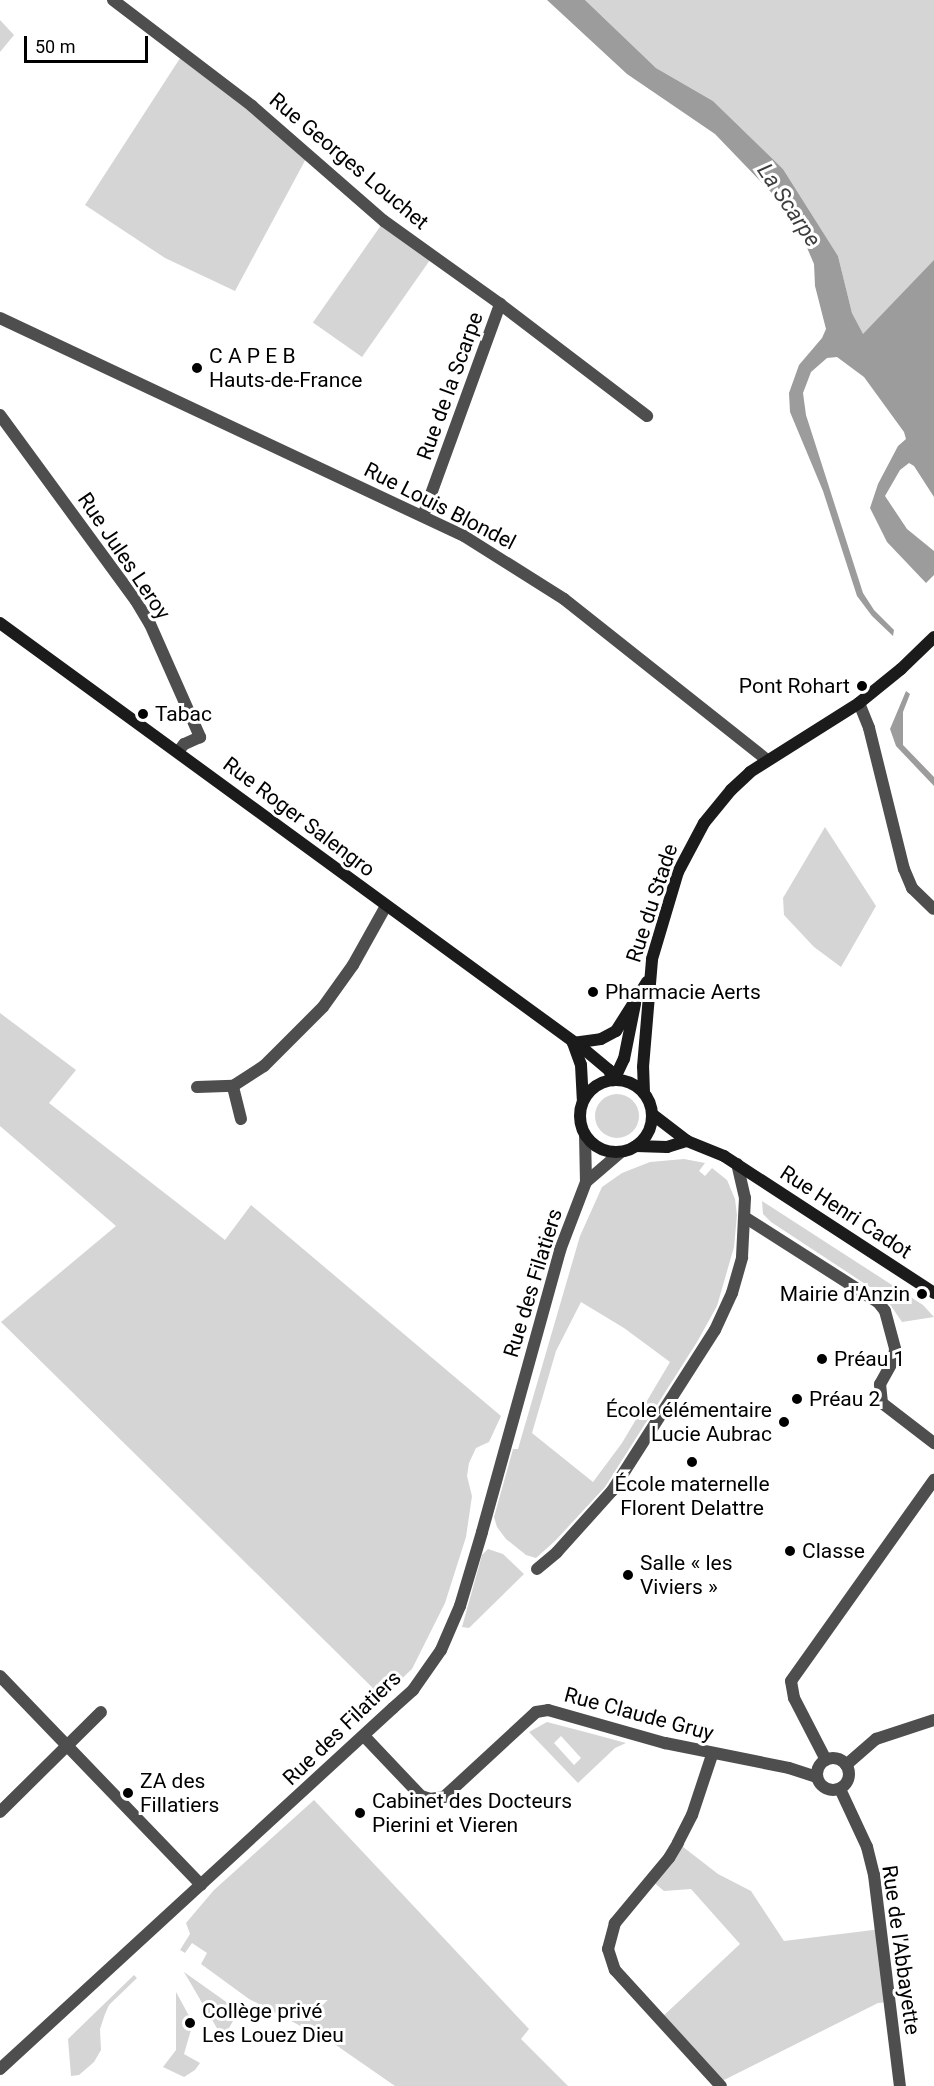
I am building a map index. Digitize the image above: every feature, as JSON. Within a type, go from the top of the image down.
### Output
[{"type":"main road","name":"Rue Roger Salengro","points":[[0,623],[585,1050],[609,1070],[614,1080]]},
{"type":"main road","points":[[767,760],[859,703],[901,669],[934,637]]},
{"type":"main road","name":"Rue du Stade","points":[[644,1093],[642,1067],[648,981],[678,872],[691,843],[731,790],[767,760]]},
{"type":"main road","name":"Rue du Stade","points":[[573,1043],[608,1036],[616,1031],[648,981]]},
{"type":"main road","name":"Rue du Stade","points":[[614,1080],[624,1059],[635,999]]},
{"type":"main road","points":[[573,1043],[580,1065],[583,1099],[579,1114],[585,1136],[601,1149],[621,1152],[636,1146],[667,1147],[687,1141]]},
{"type":"main road","points":[[583,1099],[596,1086],[614,1080],[630,1083],[644,1093],[652,1114],[687,1141]]},
{"type":"main road","points":[[636,1146],[648,1132],[652,1114]]},
{"type":"main road","name":"Rue Henri Cadot","points":[[687,1141],[724,1155],[934,1293]]},
{"type":"street","name":"Rue Georges Louchet","points":[[113,0],[252,106],[384,221],[500,304],[647,416]]},
{"type":"street","name":"Rue de la Scarpe","points":[[423,516],[500,304]]},
{"type":"street","name":"Rue Louis Blondel","points":[[0,318],[464,536],[564,598],[767,760]]},
{"type":"street","name":"Rue Jules Leroy","points":[[0,415],[136,601],[150,624],[200,736],[183,744],[178,752]]},
{"type":"street","points":[[859,703],[870,728],[904,869],[912,888],[934,909]]},
{"type":"street","points":[[197,1087],[233,1086],[264,1066],[323,1007],[352,965],[386,906]]},
{"type":"street","points":[[233,1086],[241,1119]]},
{"type":"street","name":"Rue des Filatiers","points":[[0,2069],[413,1690],[441,1650],[460,1606],[560,1250],[586,1182],[585,1136]]},
{"type":"street","points":[[586,1182],[621,1152]]},
{"type":"street","points":[[537,1569],[557,1552],[612,1491],[715,1330],[732,1293],[742,1257],[746,1218],[745,1198],[737,1164]]},
{"type":"street","points":[[746,1218],[878,1302],[885,1311],[895,1349],[894,1359],[880,1384],[882,1403],[934,1443]]},
{"type":"street","points":[[826,1760],[794,1698],[791,1681],[934,1480]]},
{"type":"street","points":[[0,1676],[201,1885]]},
{"type":"street","name":"Rue Claude Gruy","points":[[364,1736],[421,1796],[430,1799],[444,1797],[536,1712],[548,1710],[712,1755],[789,1768],[817,1777]]},
{"type":"street","points":[[0,1812],[101,1712]]},
{"type":"street","points":[[846,1766],[876,1739],[934,1720]]},
{"type":"street","points":[[712,1755],[692,1815],[678,1843],[669,1858],[615,1923],[608,1949],[615,1970],[721,2086]]},
{"type":"street","points":[[835,1758],[846,1766],[849,1779],[840,1789],[826,1789],[817,1777],[819,1767],[826,1760],[835,1758]]},
{"type":"street","name":"Rue de l'Abbayette","points":[[840,1789],[867,1847],[874,1875],[900,2086]]},
{"type":"shaded area","points":[[585,0],[934,0],[934,262],[863,335],[852,313],[838,256],[783,169],[713,101],[656,68]]},
{"type":"shaded area","points":[[0,20],[14,35],[0,52]]},
{"type":"shaded area","points":[[184,52],[308,155],[235,291],[165,258],[85,205]]},
{"type":"shaded area","points":[[384,221],[433,255],[362,357],[313,323]]},
{"type":"shaded area","points":[[825,827],[876,906],[841,967],[814,947],[784,915],[783,898]]},
{"type":"shaded area","points":[[0,1013],[76,1070],[49,1103],[225,1240],[251,1205],[501,1416],[489,1442],[476,1448],[469,1463],[467,1476],[472,1496],[466,1537],[445,1603],[412,1669],[382,1697],[1,1322],[116,1226],[0,1126]]},
{"type":"shaded area","points":[[617,1094],[632,1101],[639,1116],[632,1131],[617,1138],[602,1131],[595,1116],[602,1101]]},
{"type":"shaded area","points":[[684,1159],[705,1163],[699,1171],[705,1176],[712,1168],[727,1180],[735,1199],[737,1215],[734,1247],[717,1306],[697,1342],[605,1487],[536,1558],[526,1555],[506,1539],[497,1527],[494,1517],[513,1449],[518,1449],[580,1236],[602,1187],[622,1173],[650,1162]],"holes":[[[581,1302],[624,1328],[670,1362],[622,1443],[593,1482],[532,1433],[556,1351]]]},
{"type":"shaded area","points":[[762,1201],[923,1305],[934,1317],[902,1322],[885,1297],[771,1222],[763,1214]]},
{"type":"shaded area","points":[[488,1549],[503,1554],[524,1574],[469,1628],[462,1627],[482,1555]]},
{"type":"shaded area","points":[[547,1722],[626,1743],[615,1748],[578,1783],[529,1732]],"holes":[[[561,1736],[581,1758],[574,1765],[554,1743]]]},
{"type":"shaded area","points":[[314,1800],[529,2029],[521,2039],[568,2086],[395,2086],[333,2043],[249,1999],[201,1964],[207,1953],[192,1943],[185,1953],[180,1950],[190,1934],[186,1923],[214,1890]]},
{"type":"shaded area","points":[[678,1843],[718,1874],[751,1891],[784,1941],[881,1929],[889,2002],[878,2003],[718,2083],[660,2019],[740,1944],[691,1889],[664,1891],[651,1880]]},
{"type":"shaded area","points":[[184,1972],[239,2011],[226,2033],[218,2030]]},
{"type":"shaded area","points":[[134,1975],[137,1978],[109,2005],[100,2029],[101,2050],[94,2062],[79,2075],[71,2076],[68,2039]]},
{"type":"shaded area","points":[[176,1992],[193,2023],[184,2054],[200,2063],[195,2070],[184,2077],[163,2067],[176,2050]]},
{"type":"water","name":"La Scarpe","points":[[547,0],[585,0],[656,68],[713,101],[783,169],[838,256],[852,313],[863,334],[934,260],[934,497],[914,466],[909,463],[900,470],[885,496],[907,529],[934,551],[934,575],[926,583],[887,542],[870,508],[878,484],[898,446],[906,439],[904,432],[864,377],[837,357],[827,358],[811,372],[803,393],[806,415],[863,593],[874,610],[894,630],[893,636],[872,616],[857,596],[823,491],[790,412],[789,393],[799,365],[822,338],[826,329],[815,286],[814,264],[793,215],[715,134],[627,74]]},
{"type":"water","points":[[906,691],[910,694],[903,712],[903,745],[934,777],[934,786],[896,746],[890,729]]},
{"type":"place","name":"C A P E B Hauts-de-France","points":[[197,368]]},
{"type":"place","name":"Pont Rohart","points":[[862,686]]},
{"type":"place","name":"Tabac","points":[[143,714]]},
{"type":"place","name":"Pharmacie Aerts","points":[[593,992]]},
{"type":"place","name":"Mairie d'Anzin","points":[[922,1294]]},
{"type":"place","name":"Préau 1","points":[[822,1359]]},
{"type":"place","name":"Préau 2","points":[[797,1399]]},
{"type":"place","name":"École élémentaire Lucie Aubrac","points":[[784,1422]]},
{"type":"place","name":"École maternelle Florent Delattre","points":[[692,1462]]},
{"type":"place","name":"Classe","points":[[790,1551]]},
{"type":"place","name":"Salle « les Viviers »","points":[[628,1575]]},
{"type":"place","name":"ZA des Fillatiers","points":[[128,1793]]},
{"type":"place","name":"Cabinet des Docteurs Pierini et Vieren","points":[[360,1813]]},
{"type":"place","name":"Collège privé Les Louez Dieu","points":[[190,2023]]}]
